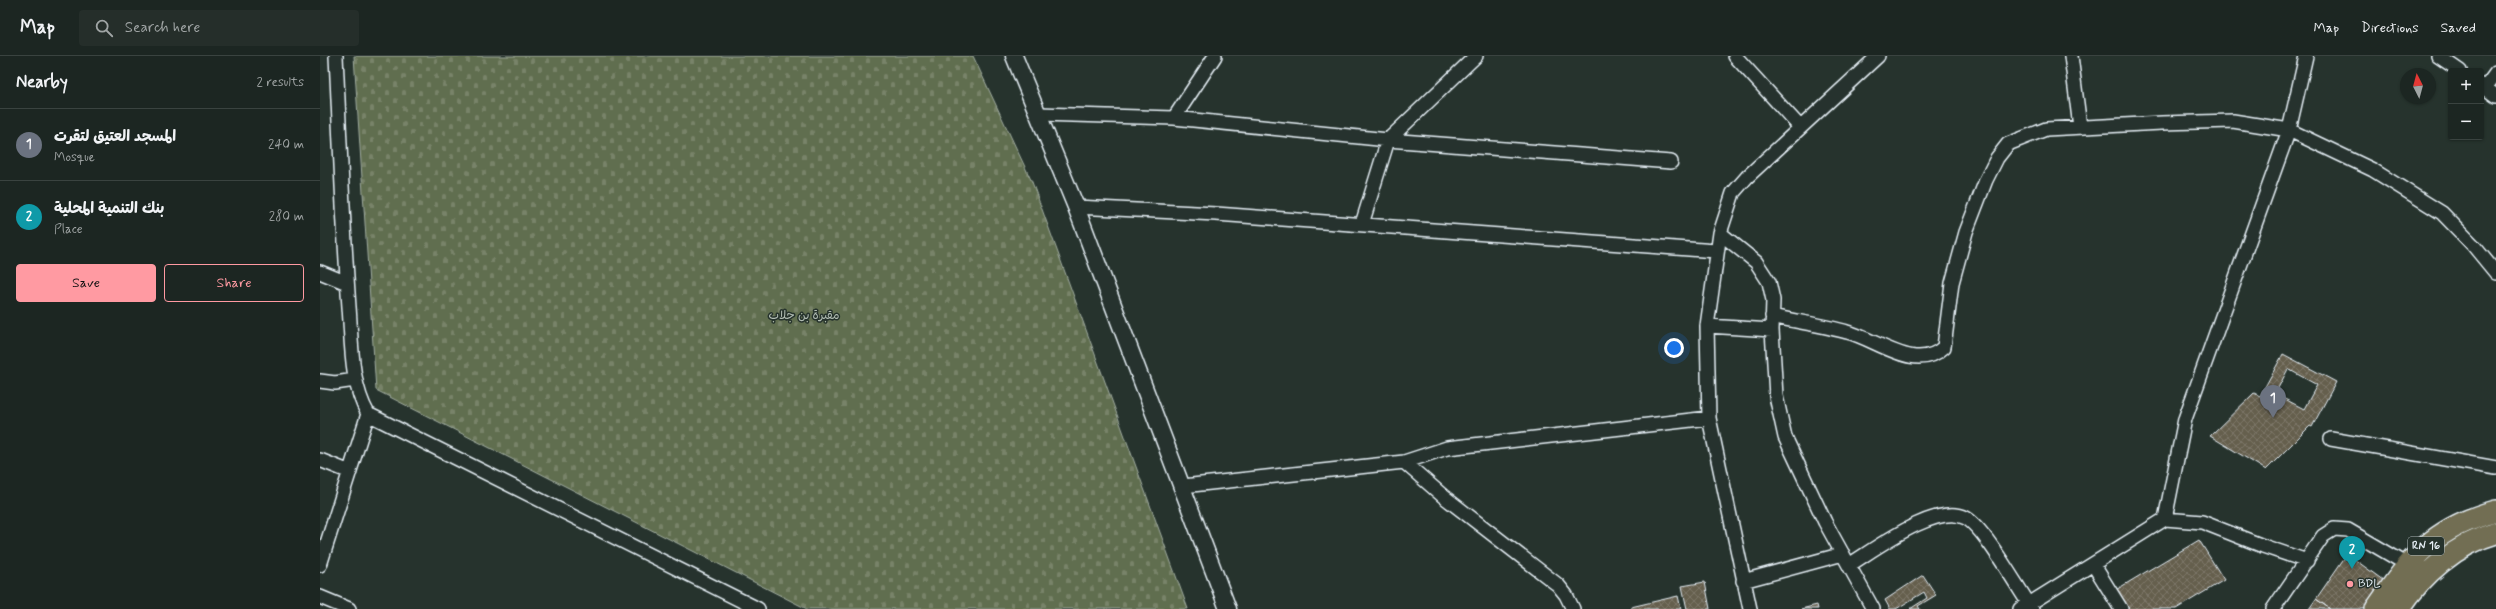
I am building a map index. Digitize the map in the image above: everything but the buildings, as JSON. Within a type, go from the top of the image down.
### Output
[{"type":"main road","name":"RN 16","points":[[2376,609],[2408,565],[2428,544],[2459,522],[2496,511]]},
{"type":"main road","name":"RN 16","points":[[2398,609],[2422,580],[2443,560],[2463,547],[2496,532]]},
{"type":"street","points":[[320,565],[368,414],[355,380],[347,283],[336,56]]},
{"type":"street","points":[[1014,56],[1076,207],[1183,486],[1228,609]]},
{"type":"street","points":[[1174,118],[1215,56]]},
{"type":"street","points":[[1362,224],[1388,140],[1476,56]]},
{"type":"street","points":[[1735,56],[1800,127]]},
{"type":"street","points":[[2071,56],[2080,127]]},
{"type":"street","points":[[2165,519],[2185,419],[2289,130],[2306,56]]},
{"type":"street","points":[[2438,56],[2456,68]]},
{"type":"street","points":[[1750,609],[1709,418],[1707,326],[1716,251],[1720,233],[1729,203],[1738,187],[1874,57]]},
{"type":"street","points":[[2484,86],[2496,73]]},
{"type":"street","points":[[2484,88],[2496,96]]},
{"type":"street","points":[[1039,114],[1174,118],[1388,140],[1670,162]]},
{"type":"street","points":[[1772,316],[1848,332],[1885,349],[1915,356],[1929,357],[1939,352],[1944,347],[1952,283],[1966,232],[1997,158],[2008,144],[2022,137],[2046,129],[2233,122],[2289,130],[2373,170],[2442,213],[2473,245],[2496,273]]},
{"type":"street","points":[[1076,207],[1362,224],[1716,251]]},
{"type":"street","points":[[1720,233],[1764,271],[1772,294],[1772,330],[1776,396],[1785,437],[1846,559],[1873,609]]},
{"type":"street","points":[[320,272],[347,283]]},
{"type":"street","points":[[1707,326],[1772,330]]},
{"type":"street","points":[[320,381],[335,383],[355,380]]},
{"type":"street","points":[[368,414],[757,609]]},
{"type":"street","points":[[1183,486],[1404,462],[1447,448],[1709,418]]},
{"type":"street","points":[[2331,439],[2496,468]]},
{"type":"street","points":[[320,460],[350,472]]},
{"type":"street","points":[[1404,462],[1444,496],[1558,585],[1566,595],[1573,609]]},
{"type":"street","points":[[1744,581],[1846,559],[1938,515],[1958,514],[1968,519],[1983,536],[2027,607],[2165,519],[2202,522],[2263,546],[2307,561]]},
{"type":"street","points":[[2273,609],[2323,536],[2328,531],[2340,528],[2354,533],[2408,565]]},
{"type":"street","points":[[2093,564],[2121,609]]},
{"type":"street","points":[[320,597],[349,609]]},
{"type":"green space","name":"مقبرة بن جلاب","points":[[354,56],[973,56],[1032,182],[1188,609],[807,609],[376,390]]},
{"type":"place","name":"المسجد العتيق لتقرت","points":[[2273,418]]},
{"type":"place","name":"بنك التنمية المحلية","points":[[2352,569]]},
{"type":"place","name":"BDL","points":[[2350,584]]}]
